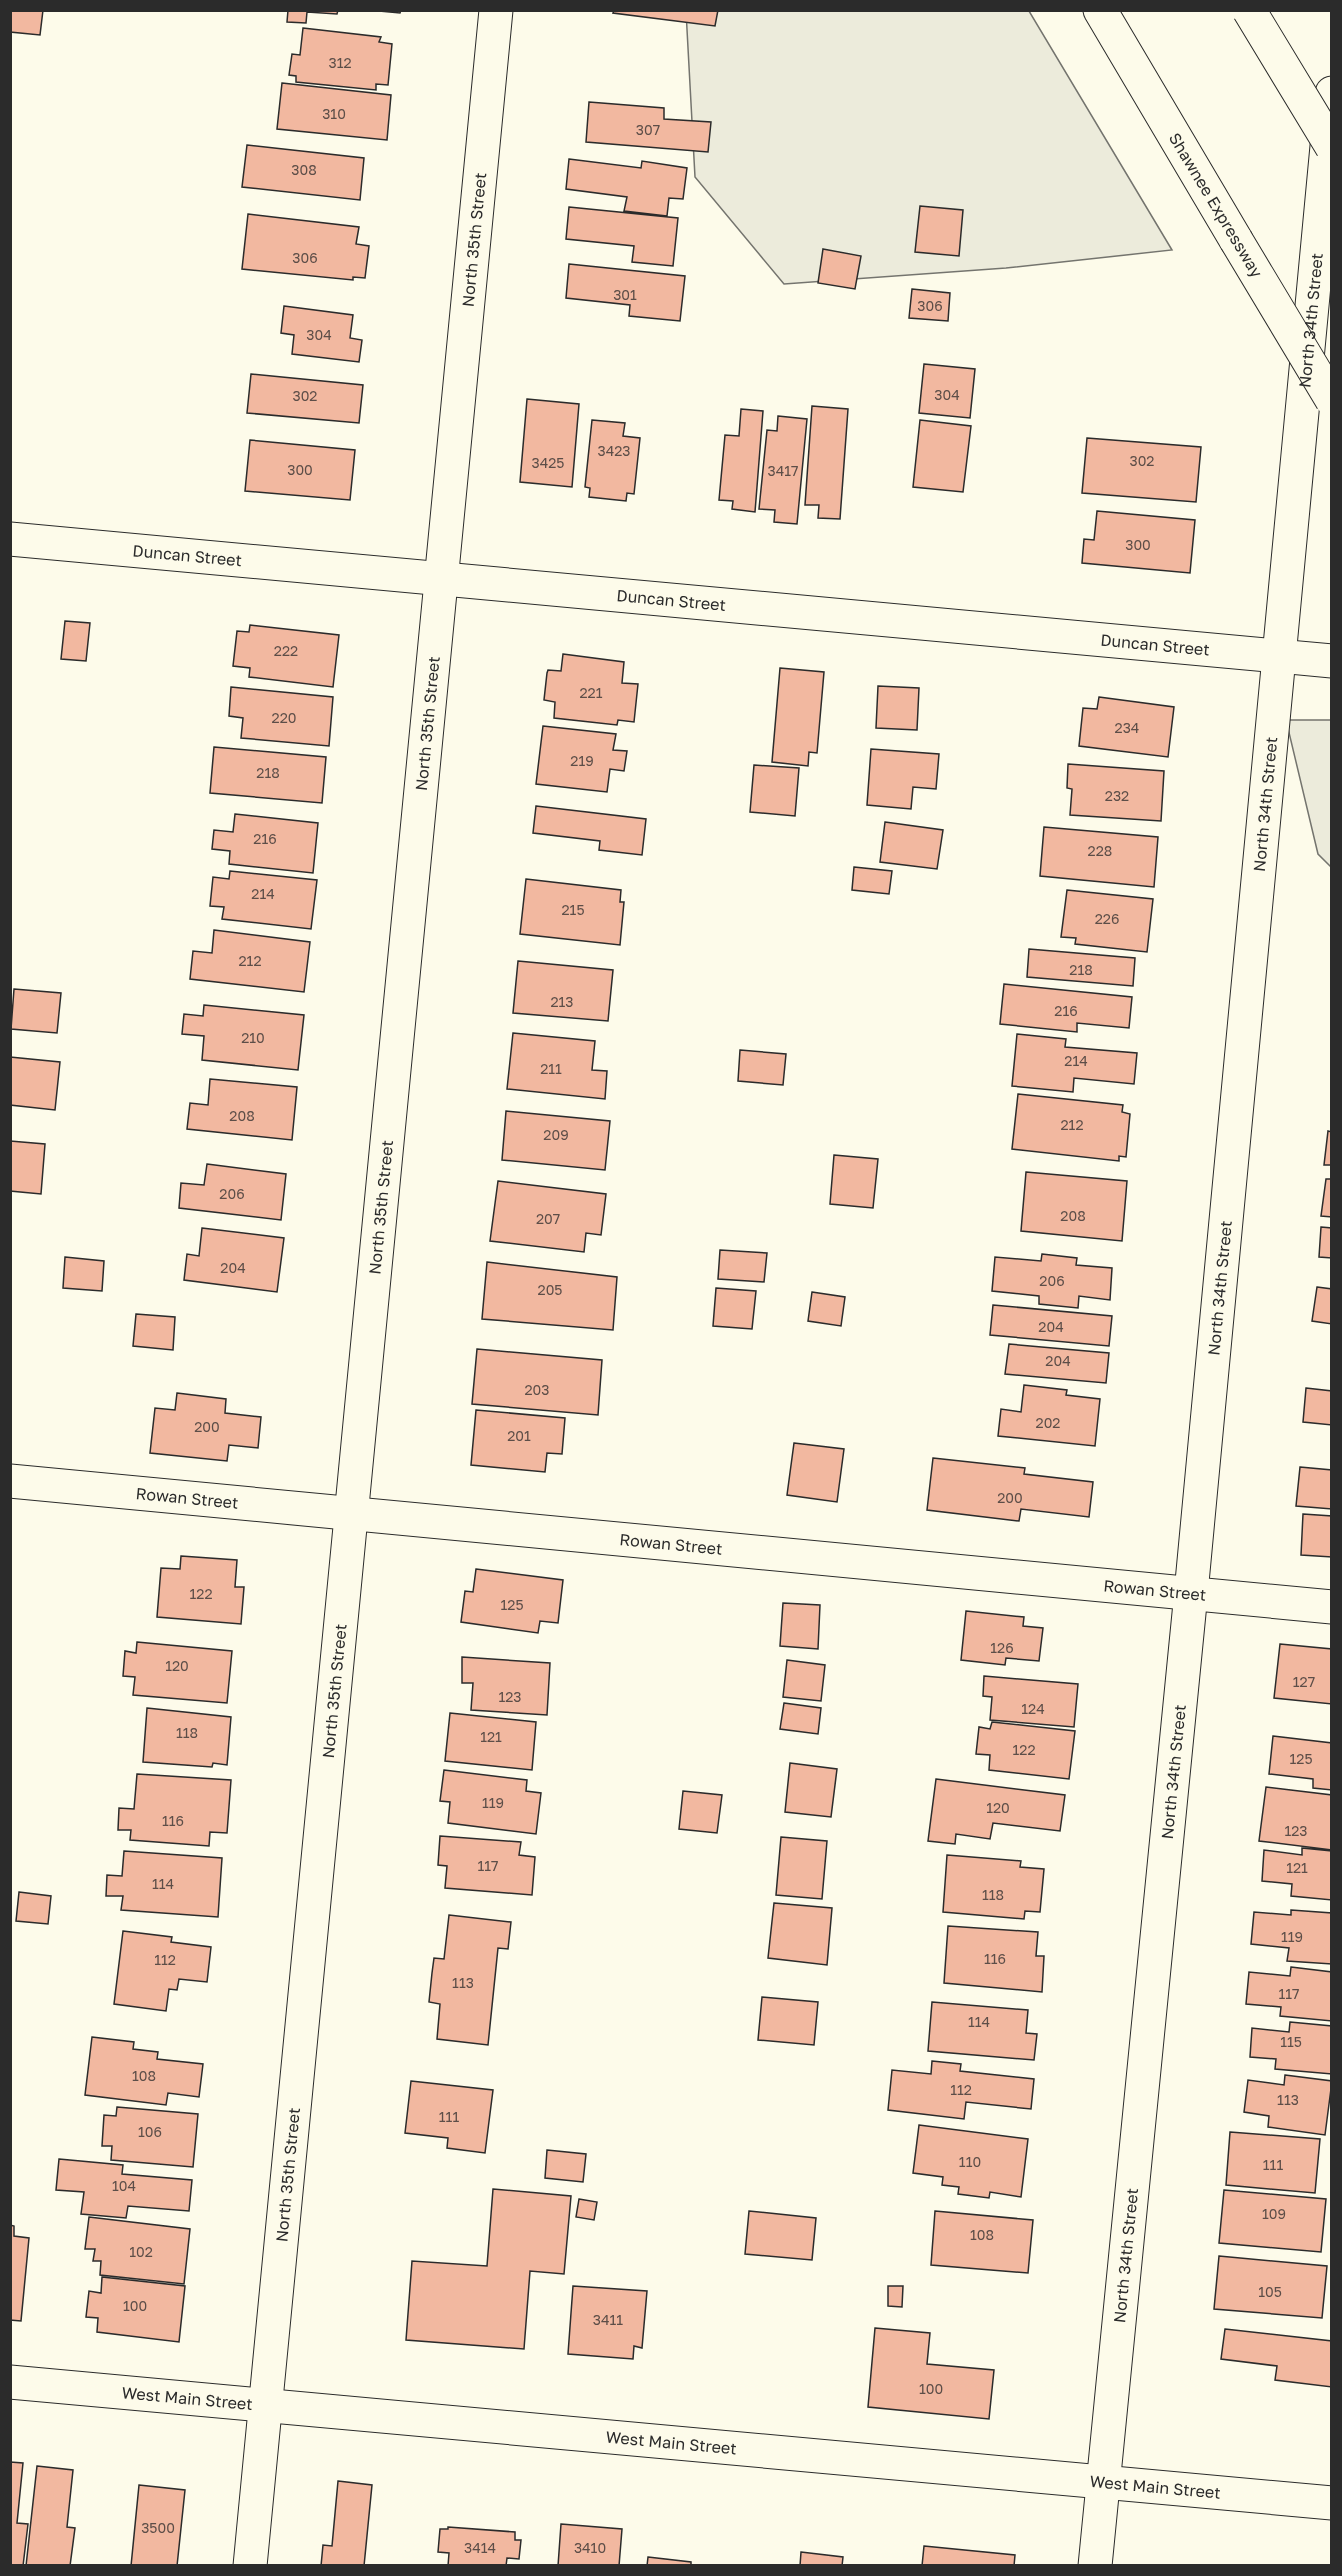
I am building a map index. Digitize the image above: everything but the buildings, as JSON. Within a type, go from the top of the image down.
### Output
[{"type":"main road","name":"North 35th Street","points":[[250,2565],[496,10]]},
{"type":"main road","name":"Shawnee Expressway","points":[[1100,10],[1332,400]]},
{"type":"main road","points":[[1249,10],[1332,147]]},
{"type":"main road","name":"North 34th Street","points":[[1095,2565],[1191,1593],[1332,93]]},
{"type":"main road","name":"Duncan Street","points":[[10,539],[1332,661]]},
{"type":"main road","name":"Rowan Street","points":[[10,1481],[1332,1607]]},
{"type":"main road","name":"West Main Street","points":[[10,2382],[1332,2503]]},
{"type":"shaded area","points":[[686,11],[1029,11],[1172,250],[1006,268],[784,284],[695,177]]},
{"type":"shaded area","points":[[1286,720],[1331,720],[1331,867],[1318,854]]}]
